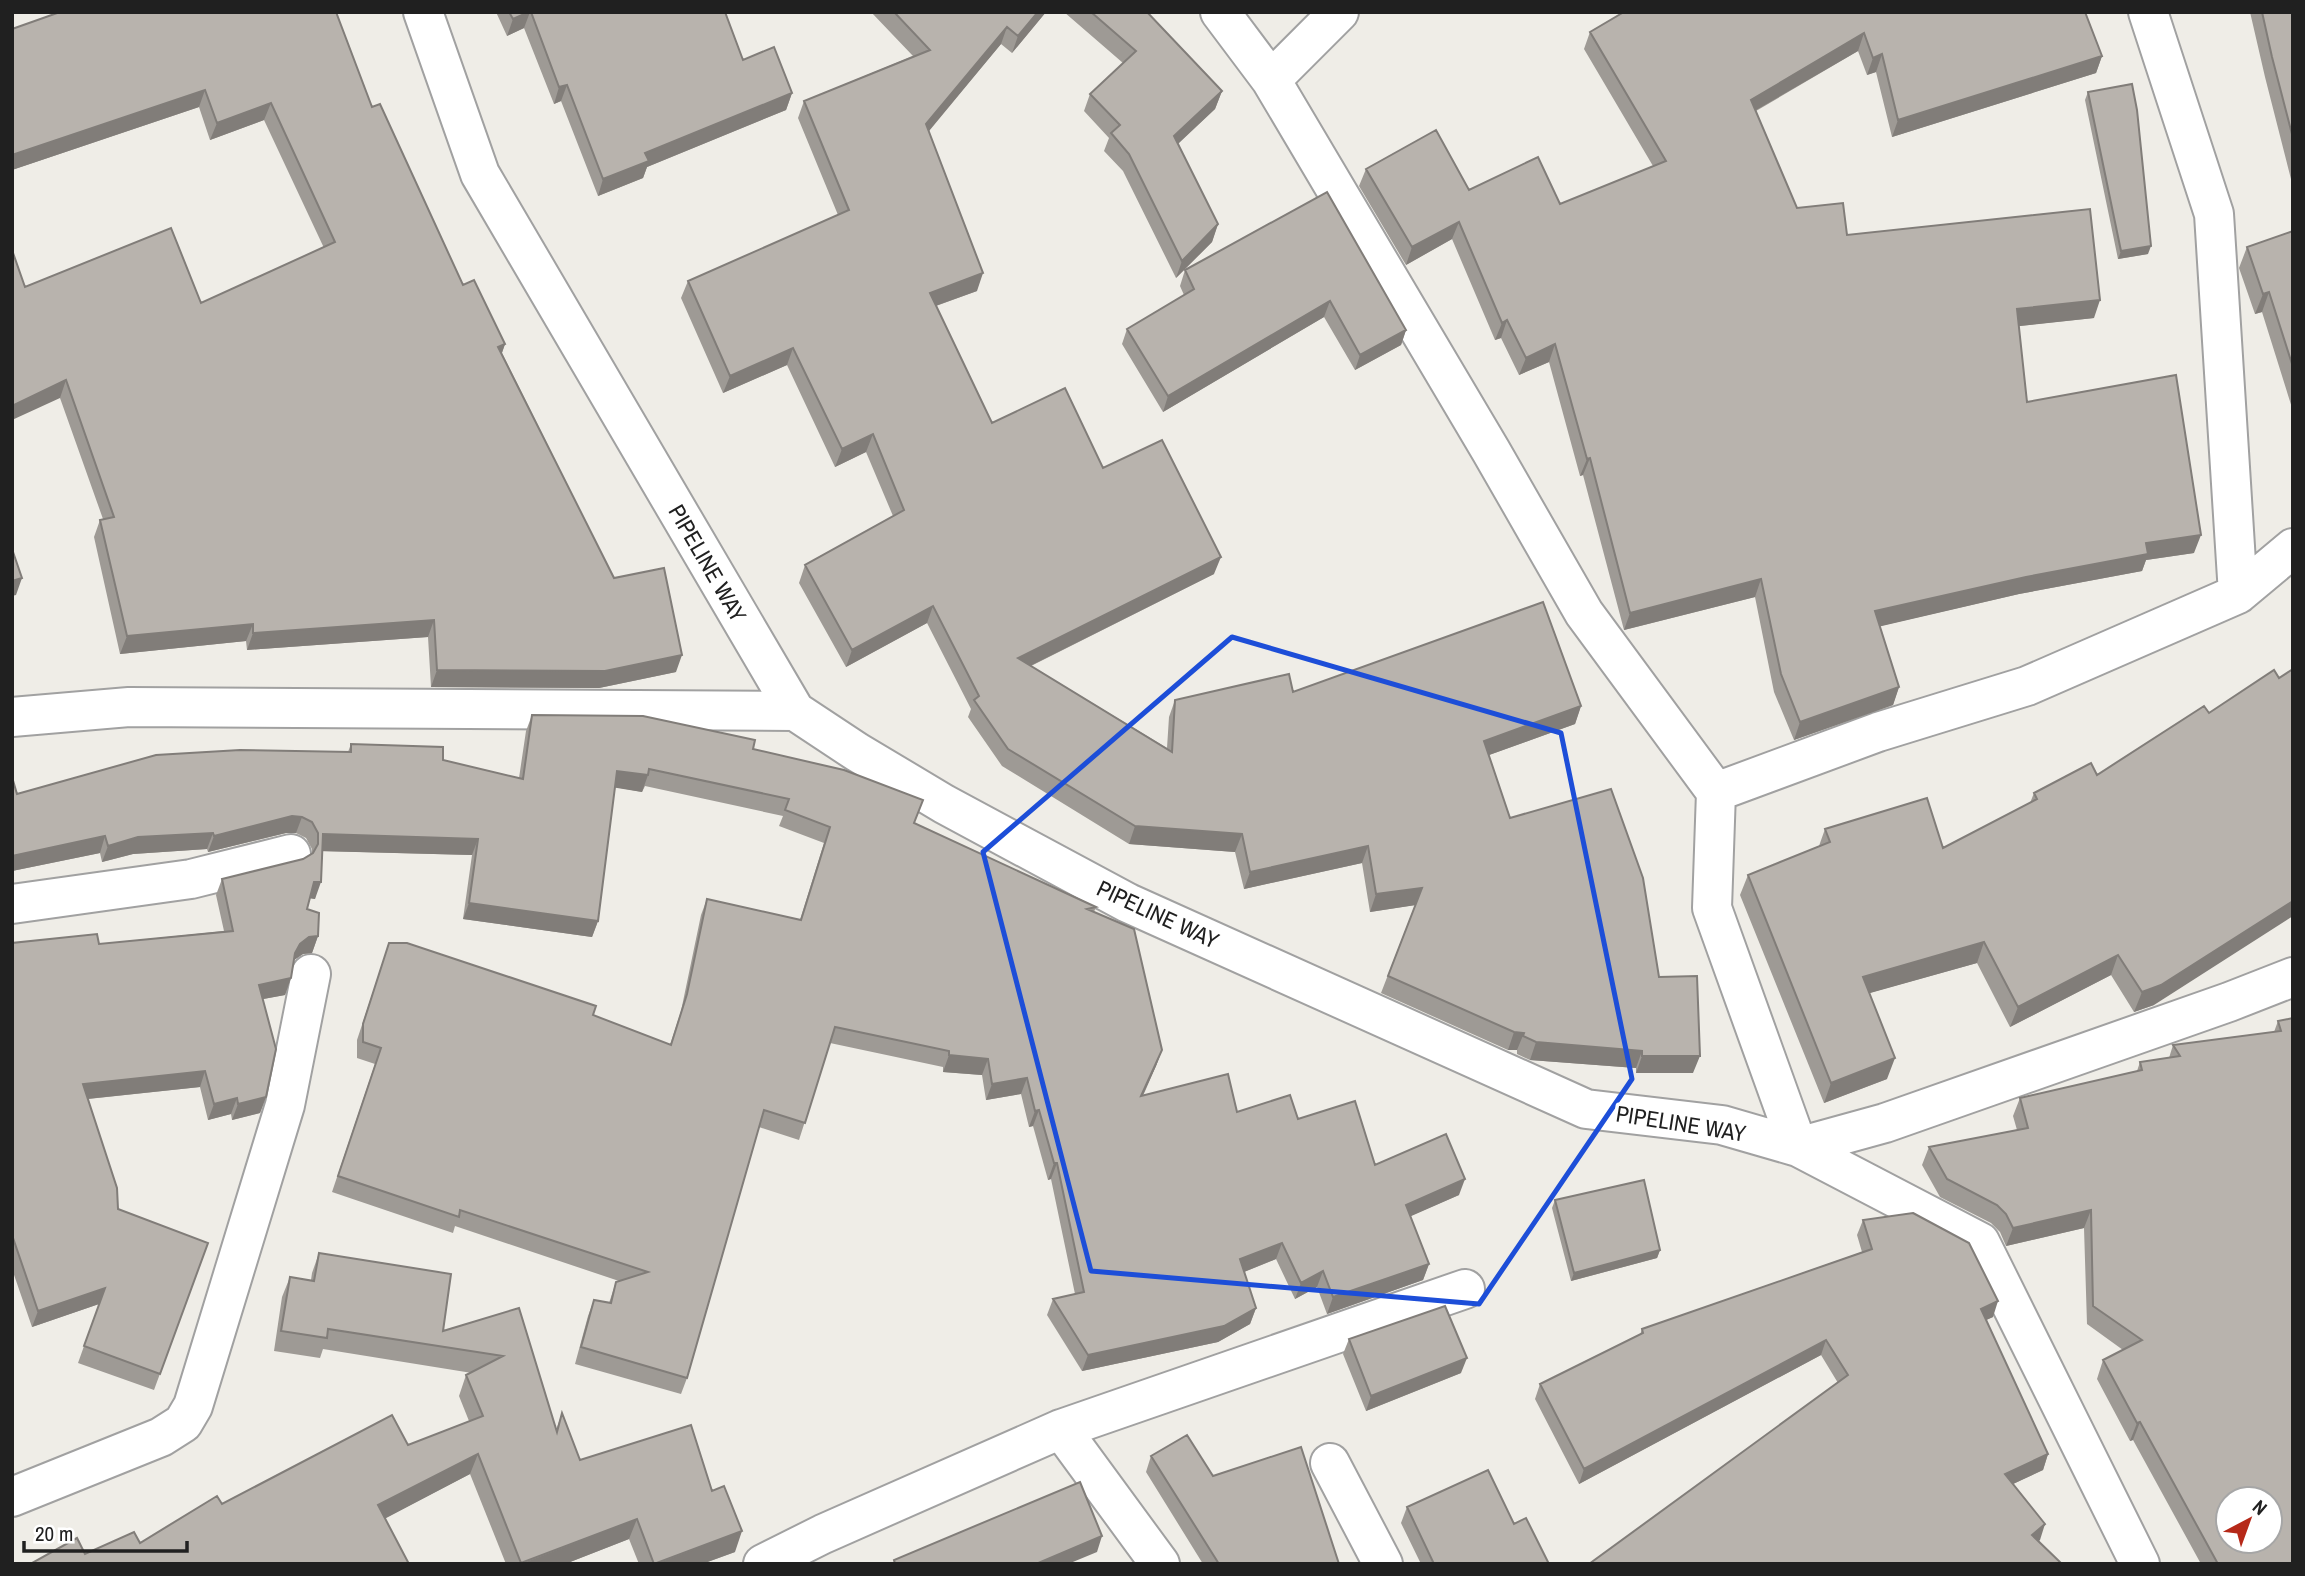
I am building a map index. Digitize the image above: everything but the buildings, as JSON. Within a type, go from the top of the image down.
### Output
[{"type":"street","name":"PIPELINE WAY","points":[[423,12],[480,174],[795,711],[944,804],[1128,903],[1586,1109],[1722,1125],[1798,1147],[1980,1242],[2140,1564]]},
{"type":"street","points":[[1220,12],[1271,80],[1492,451],[1584,613],[1716,792],[1712,908],[1798,1147],[1885,1124],[2293,977]]},
{"type":"street","points":[[1271,80],[1339,12]]},
{"type":"street","points":[[2148,12],[2214,214],[2238,594]]},
{"type":"street","points":[[1716,792],[1878,732],[2027,686],[2238,594],[2293,548]]},
{"type":"street","points":[[12,718],[129,707],[795,711]]},
{"type":"street","points":[[12,904],[191,878],[292,854]]},
{"type":"street","points":[[12,1497],[161,1437],[183,1423],[193,1406],[285,1105],[311,974]]},
{"type":"street","points":[[763,1564],[818,1549],[1061,1429],[1465,1289]]},
{"type":"street","points":[[1061,1429],[1160,1564]]},
{"type":"street","points":[[1330,1463],[1383,1564]]},
{"type":"highlighted area","points":[[1232,637],[1561,733],[1632,1079],[1479,1304],[1091,1271],[983,852]]}]
